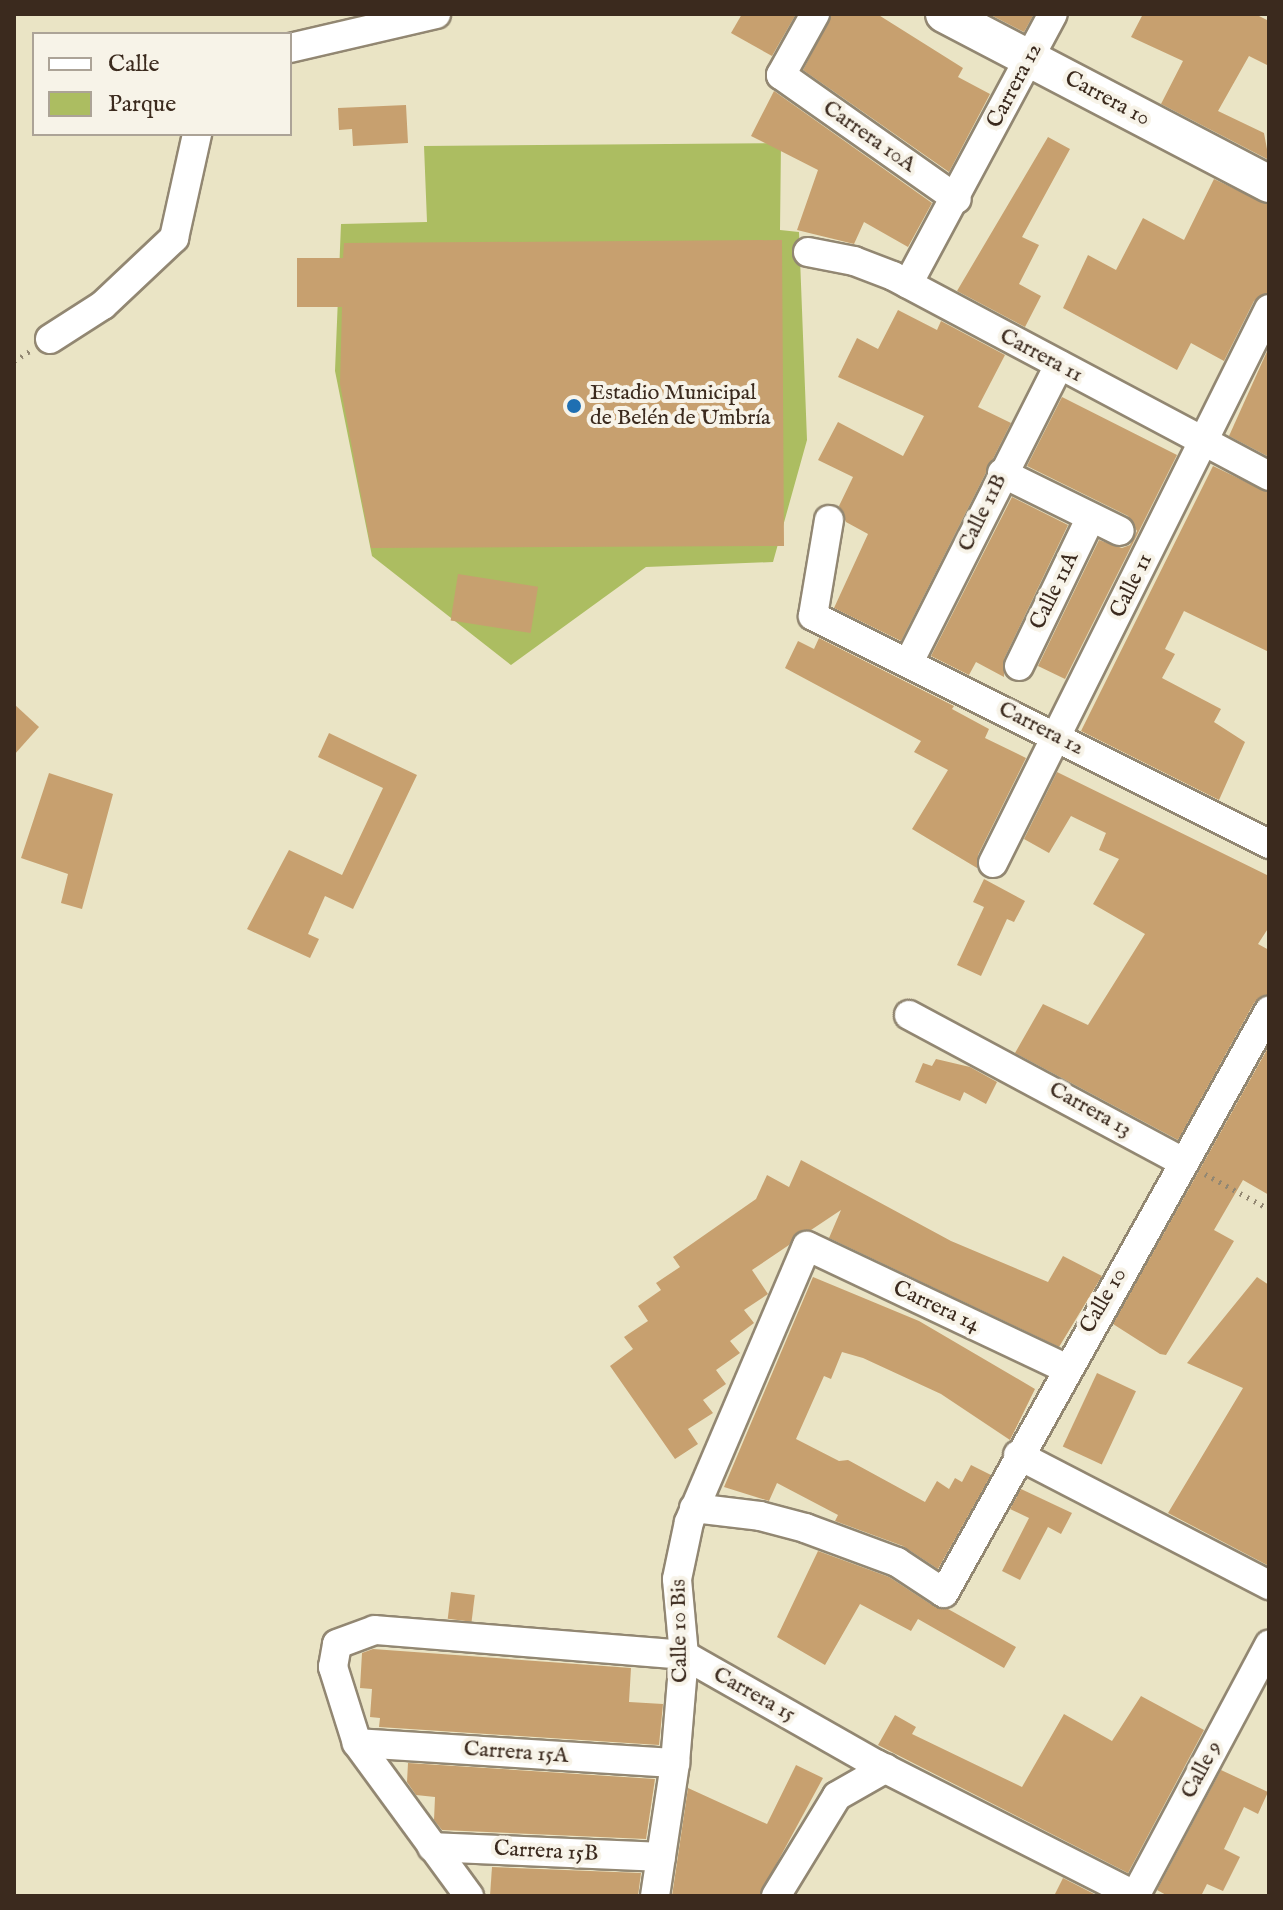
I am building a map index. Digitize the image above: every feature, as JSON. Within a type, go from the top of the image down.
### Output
[{"type":"main road","name":"Carrera 10","points":[[944,14],[1269,184]]},
{"type":"street","points":[[292,48],[436,14]]},
{"type":"street","name":"Carrera 10A","points":[[815,14],[781,75],[957,199]]},
{"type":"street","name":"Carrera 12","points":[[908,284],[957,199],[1053,14]]},
{"type":"street","points":[[50,339],[103,305],[174,238],[197,136]]},
{"type":"street","name":"Carrera 11","points":[[808,252],[854,261],[908,284],[1269,476]]},
{"type":"street","name":"Calle 11","points":[[993,863],[1059,738],[1269,309]]},
{"type":"street","name":"Calle 11B","points":[[909,662],[1059,365]]},
{"type":"street","points":[[1002,473],[1120,531]]},
{"type":"street","name":"Calle 11A","points":[[1019,666],[1091,517]]},
{"type":"street","name":"Carrera 12","points":[[829,520],[813,616],[1269,844]]},
{"type":"street","name":"Carrera 13","points":[[909,1015],[1065,1094],[1183,1162]]},
{"type":"street","name":"Calle 10","points":[[694,1508],[805,1528],[897,1562],[944,1593],[1065,1368],[1268,1015]]},
{"type":"street","name":"Carrera 14","points":[[807,1246],[1065,1368]]},
{"type":"street","name":"Calle 10 Bis","points":[[655,1896],[675,1763],[684,1655],[677,1579],[694,1508],[807,1246]]},
{"type":"street","points":[[1018,1455],[1269,1585]]},
{"type":"street","name":"Carrera 15","points":[[357,1743],[333,1667],[337,1644],[375,1630],[684,1655],[886,1768],[1135,1896]]},
{"type":"street","name":"Calle 9","points":[[1135,1896],[1269,1645]]},
{"type":"street","points":[[357,1743],[469,1896]]},
{"type":"street","name":"Carrera 15A","points":[[357,1743],[675,1763]]},
{"type":"street","points":[[776,1896],[837,1796],[886,1768]]},
{"type":"street","name":"Carrera 15B","points":[[432,1847],[661,1857]]},
{"type":"path","points":[[1183,1162],[1269,1209]]},
{"type":"green space","name":"Estadio Municipal de Belén de Umbría","points":[[781,143],[780,230],[799,232],[807,440],[773,562],[646,567],[511,665],[372,556],[335,371],[341,224],[427,222],[424,146]]},
{"type":"building","points":[[742,14],[796,14],[772,56],[731,33]]},
{"type":"building","points":[[832,14],[877,14],[963,68],[958,77],[990,94],[949,172],[803,70]]},
{"type":"building","points":[[989,14],[1034,14],[1024,32]]},
{"type":"building","points":[[1143,14],[1255,14],[1269,21],[1269,66],[1249,56],[1218,111],[1264,133],[1269,160],[1161,104],[1183,61],[1131,37]]},
{"type":"building","points":[[774,91],[932,203],[908,247],[864,222],[854,244],[797,230],[818,170],[751,136]]},
{"type":"building","points":[[406,105],[408,143],[353,146],[352,129],[339,130],[338,108]]},
{"type":"building","points":[[1048,137],[1070,149],[1022,237],[1039,245],[1019,284],[1041,296],[1025,327],[957,291]]},
{"type":"building","points":[[1214,179],[1269,205],[1269,292],[1254,301],[1224,361],[1191,343],[1177,370],[1063,308],[1088,255],[1116,270],[1143,218],[1184,240]]},
{"type":"building","name":"Estadio Municipal de Belén de Umbría","points":[[782,240],[784,546],[371,548],[340,384],[342,307],[297,307],[297,258],[343,258],[344,243]]},
{"type":"building","points":[[898,310],[937,330],[941,321],[1005,355],[978,407],[1011,423],[901,641],[834,608],[868,534],[846,522],[839,506],[853,477],[818,460],[838,422],[903,456],[924,416],[838,377],[857,338],[878,349]]},
{"type":"building","points":[[1269,347],[1269,457],[1229,436]]},
{"type":"building","points":[[1062,397],[1177,455],[1065,679],[1038,666],[1099,540],[1122,548],[1130,545],[1137,531],[1128,516],[1027,466]]},
{"type":"building","points":[[1213,466],[1269,493],[1269,652],[1184,611],[1165,649],[1175,654],[1162,678],[1221,709],[1214,722],[1245,742],[1219,800],[1081,731]]},
{"type":"building","points":[[1012,497],[1068,525],[1004,659],[1004,677],[976,662],[969,675],[931,656]]},
{"type":"building","points":[[458,574],[538,587],[531,633],[451,620]]},
{"type":"building","points":[[819,638],[954,706],[952,709],[989,729],[985,738],[1026,758],[978,855],[977,868],[912,829],[948,770],[914,752],[921,741],[785,668],[798,641],[814,649]]},
{"type":"building","points":[[14,704],[39,727],[14,755]]},
{"type":"building","points":[[329,733],[417,775],[353,909],[325,896],[308,934],[319,939],[310,958],[247,929],[289,850],[342,875],[383,788],[318,757]]},
{"type":"building","points":[[1057,772],[1269,876],[1269,927],[1258,944],[1269,950],[1269,994],[1254,1003],[1178,1140],[1015,1053],[1043,1004],[1088,1025],[1145,934],[1093,904],[1119,859],[1099,850],[1106,833],[1071,816],[1049,853],[1024,839]]},
{"type":"building","points":[[49,773],[113,794],[82,909],[61,903],[68,874],[21,858]]},
{"type":"building","points":[[984,879],[1025,901],[1014,922],[1007,919],[981,976],[957,965],[984,907],[973,902]]},
{"type":"building","points":[[1269,1046],[1269,1195],[1243,1180],[1214,1230],[1234,1241],[1166,1355],[1160,1354],[1113,1324]]},
{"type":"building","points":[[936,1059],[970,1067],[997,1082],[986,1104],[964,1092],[960,1101],[915,1082],[923,1063],[932,1066]]},
{"type":"building","points":[[801,1160],[951,1241],[1048,1282],[1063,1256],[1102,1276],[1059,1347],[829,1238],[841,1210],[811,1230],[798,1232],[789,1245],[752,1270],[768,1294],[744,1310],[754,1323],[730,1341],[740,1353],[716,1370],[726,1384],[703,1400],[713,1413],[688,1429],[698,1444],[675,1459],[610,1366],[633,1349],[624,1337],[648,1321],[638,1306],[661,1290],[656,1283],[680,1267],[673,1257],[756,1199],[767,1175],[789,1187]]},
{"type":"building","points":[[813,1277],[919,1321],[1035,1389],[1010,1440],[941,1394],[863,1358],[842,1352],[831,1379],[824,1376],[796,1439],[839,1461],[848,1460],[925,1502],[937,1481],[949,1489],[955,1478],[962,1482],[971,1465],[991,1475],[938,1569],[903,1546],[835,1521],[838,1515],[777,1483],[769,1501],[724,1487]]},
{"type":"building","points":[[1257,1277],[1269,1285],[1269,1566],[1168,1513],[1243,1388],[1187,1363]]},
{"type":"building","points":[[1097,1373],[1136,1391],[1102,1465],[1063,1446]]},
{"type":"building","points":[[1021,1489],[1072,1513],[1061,1534],[1048,1527],[1020,1580],[1002,1571],[1029,1518],[1010,1509]]},
{"type":"building","points":[[818,1551],[889,1577],[935,1607],[948,1609],[1016,1647],[1004,1668],[918,1619],[911,1631],[860,1604],[825,1665],[777,1637]]},
{"type":"building","points":[[451,1592],[475,1595],[472,1622],[448,1619]]},
{"type":"building","points":[[373,1649],[631,1668],[629,1702],[663,1704],[659,1745],[379,1727],[380,1718],[370,1717],[372,1689],[360,1688],[362,1653]]},
{"type":"building","points":[[1141,1696],[1204,1730],[1128,1873],[878,1745],[895,1715],[916,1727],[912,1734],[1022,1787],[1064,1714],[1112,1741]]},
{"type":"building","points":[[408,1763],[655,1779],[646,1839],[442,1830],[434,1820],[435,1797],[416,1795],[407,1782]]},
{"type":"building","points":[[796,1765],[823,1778],[759,1896],[672,1896],[688,1788],[767,1824]]},
{"type":"building","points":[[1221,1770],[1268,1792],[1258,1814],[1244,1807],[1224,1849],[1240,1857],[1223,1891],[1207,1884],[1201,1896],[1168,1896],[1157,1890]]},
{"type":"building","points":[[492,1867],[641,1873],[638,1896],[490,1896]]},
{"type":"building","points":[[1063,1878],[1098,1896],[1054,1896]]},
{"type":"place","name":"Estadio Municipal de Belén de Umbría","points":[[574,406]]}]
